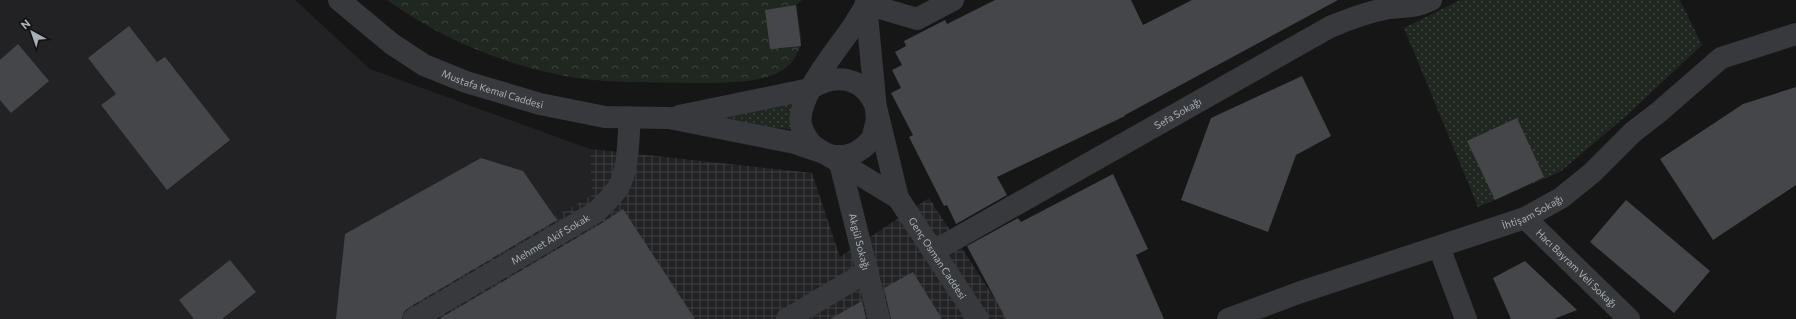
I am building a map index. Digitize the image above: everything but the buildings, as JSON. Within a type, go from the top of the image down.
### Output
[{"type":"street","name":"Mustafa Kemal Caddesi","points":[[339,0],[392,44],[424,65],[466,82],[540,104],[605,116],[630,118],[669,118],[795,143],[831,158]]},
{"type":"street","points":[[867,2],[917,19],[953,0]]},
{"type":"street","name":"Sefa Sokağı","points":[[934,251],[1330,27],[1360,15],[1390,8],[1420,6],[1431,0]]},
{"type":"street","name":"Genç Osman Caddesi","points":[[867,2],[845,40],[810,89],[801,112],[801,125],[805,137],[812,146],[898,198]]},
{"type":"street","name":"Genç Osman Caddesi","points":[[831,158],[833,156],[844,156],[855,153],[864,147],[872,139],[876,128],[876,107],[867,2]]},
{"type":"street","name":"İhtişam Sokağı","points":[[1228,319],[1298,293],[1524,218],[1561,198],[1592,173],[1633,132],[1659,112],[1721,58],[1796,34]]},
{"type":"street","name":"Genç Osman Caddesi","points":[[810,89],[822,81],[844,79],[856,83],[866,90],[873,98],[898,198],[978,319]]},
{"type":"street","name":"Mustafa Kemal Caddesi","points":[[669,118],[810,89]]},
{"type":"street","name":"Mehmet Akif Sokak","points":[[414,319],[444,312],[600,207],[619,185],[624,172],[630,118]]},
{"type":"street","name":"Akgül Sokağı","points":[[831,158],[868,271],[879,319]]},
{"type":"street","name":"Hacı Bayram Veli Sokağı","points":[[1524,218],[1629,319]]},
{"type":"street","points":[[1439,247],[1466,319]]},
{"type":"street","points":[[786,319],[868,271]]},
{"type":"shaded area","points":[[0,0],[295,0],[370,69],[590,149],[592,195],[383,319],[0,319]]},
{"type":"shaded area","points":[[590,149],[812,173],[840,257],[929,198],[1008,319],[383,319],[592,195]]},
{"type":"green space","points":[[387,0],[802,0],[796,5],[801,44],[789,65],[780,72],[744,82],[704,83],[606,81],[555,74],[510,62],[467,46],[446,36],[406,13]]},
{"type":"green space","points":[[1460,0],[1680,0],[1702,45],[1627,115],[1560,172],[1478,207],[1404,28]]},
{"type":"green space","points":[[795,102],[796,130],[713,120]]}]
